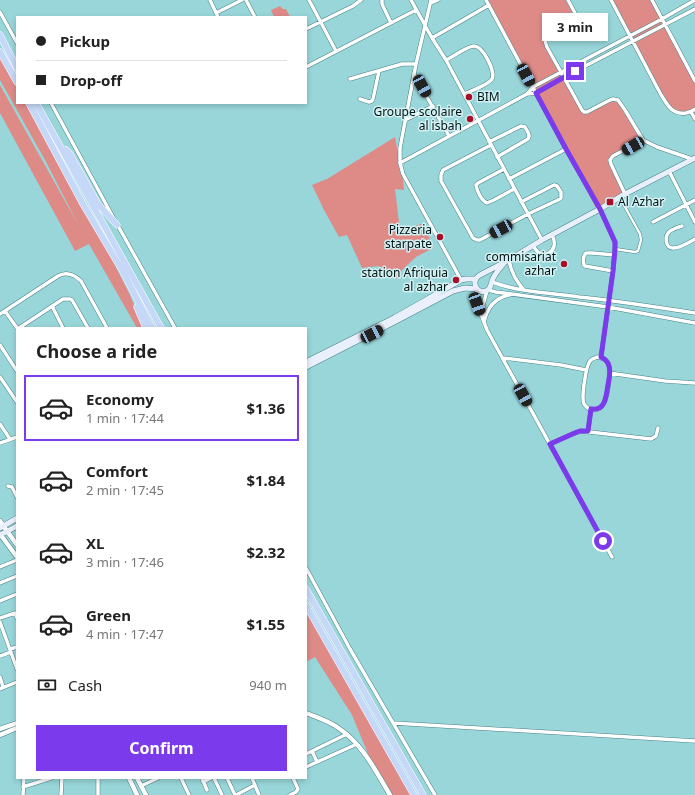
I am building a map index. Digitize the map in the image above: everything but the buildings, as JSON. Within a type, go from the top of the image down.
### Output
[{"type":"highway","points":[[0,35],[16,66]]},
{"type":"highway","points":[[0,52],[16,80]]},
{"type":"highway","points":[[29,104],[122,270],[151,327]]},
{"type":"highway","points":[[37,104],[159,327]]},
{"type":"highway","points":[[62,149],[66,150],[70,154],[98,204],[117,225]]},
{"type":"highway","points":[[122,270],[146,327]]},
{"type":"highway","points":[[307,591],[423,795]]},
{"type":"highway","points":[[307,607],[414,795]]},
{"type":"main road","points":[[307,362],[394,318],[461,280],[476,279],[542,240],[694,158]]},
{"type":"main road","points":[[307,366],[453,291],[465,288],[477,289],[482,292],[488,290],[498,271],[507,261]]},
{"type":"main road","points":[[482,275],[487,276],[492,282]]},
{"type":"main road","points":[[476,279],[475,284],[477,289]]},
{"type":"main road","points":[[1,525],[16,518]]},
{"type":"main road","points":[[0,535],[16,526]]},
{"type":"street","points":[[210,0],[217,15],[242,0]]},
{"type":"street","points":[[246,0],[254,16]]},
{"type":"street","points":[[310,0],[336,51]]},
{"type":"street","points":[[307,29],[353,6],[361,0]]},
{"type":"street","points":[[382,0],[382,4],[391,23]]},
{"type":"street","points":[[411,0],[446,60],[542,240]]},
{"type":"street","points":[[438,0],[431,2],[416,64],[399,152],[403,174],[461,280]]},
{"type":"street","points":[[486,0],[600,209],[615,242],[613,271],[601,357]]},
{"type":"street","points":[[568,0],[575,13],[575,16],[548,31],[545,37],[548,47],[582,110],[584,112],[588,111],[613,99],[618,100],[643,140],[657,147],[694,158]]},
{"type":"street","points":[[611,0],[660,93],[671,109],[678,113],[693,111],[695,119]]},
{"type":"street","points":[[652,0],[695,81]]},
{"type":"street","points":[[400,163],[527,94],[533,87],[561,71],[662,19],[695,0]]},
{"type":"street","points":[[432,38],[489,5]]},
{"type":"street","points":[[527,94],[536,93],[695,9]]},
{"type":"street","points":[[307,66],[416,10]]},
{"type":"street","points":[[0,12],[16,41]]},
{"type":"street","points":[[446,60],[470,47],[475,46],[481,49],[490,63],[493,72],[491,80],[484,85],[464,94]]},
{"type":"street","points":[[350,80],[402,64],[416,64]]},
{"type":"street","points":[[360,99],[369,102],[372,101],[379,71]]},
{"type":"street","points":[[414,74],[449,136]]},
{"type":"street","points":[[52,104],[117,225],[175,327]]},
{"type":"street","points":[[405,120],[433,106]]},
{"type":"street","points":[[497,157],[528,139],[529,134],[525,127],[521,126],[443,170],[440,175],[441,181],[475,240],[480,240],[561,198],[561,194],[559,188],[554,186],[521,202]]},
{"type":"street","points":[[626,194],[610,163],[610,160],[614,156],[643,140]]},
{"type":"street","points":[[509,179],[566,149]]},
{"type":"street","points":[[504,169],[478,183],[476,188],[484,201],[487,203],[514,189]]},
{"type":"street","points":[[669,172],[695,222]]},
{"type":"street","points":[[615,249],[635,252],[638,250],[641,240],[640,234],[620,198]]},
{"type":"street","points":[[653,222],[695,200]]},
{"type":"street","points":[[682,226],[670,232],[666,236],[668,246],[677,248],[695,239]]},
{"type":"street","points":[[533,245],[536,252],[543,254],[549,253],[555,245],[552,235]]},
{"type":"street","points":[[613,271],[585,266],[583,259],[586,253],[614,255]]},
{"type":"street","points":[[507,261],[515,279],[524,290]]},
{"type":"street","points":[[0,314],[61,274],[68,274],[78,278],[81,281],[106,327]]},
{"type":"street","points":[[492,282],[524,290],[608,300],[695,313]]},
{"type":"street","points":[[477,289],[477,304],[484,322],[612,557]]},
{"type":"street","points":[[484,322],[483,306],[488,290],[695,321]]},
{"type":"street","points":[[484,322],[488,309],[492,304],[498,299],[511,294]]},
{"type":"street","points":[[20,327],[63,299],[70,299],[74,303],[87,327]]},
{"type":"street","points":[[52,306],[62,326]]},
{"type":"street","points":[[5,311],[17,327]]},
{"type":"street","points":[[0,345],[16,369]]},
{"type":"street","points":[[601,357],[608,362],[610,373],[606,397],[603,404],[598,409],[591,409],[585,406],[583,401],[586,370],[591,360],[601,357]]},
{"type":"street","points":[[503,358],[561,365],[586,370]]},
{"type":"street","points":[[610,373],[665,381],[695,383]]},
{"type":"street","points":[[0,377],[16,401]]},
{"type":"street","points":[[588,431],[591,409]]},
{"type":"street","points":[[0,424],[10,439]]},
{"type":"street","points":[[550,444],[580,431],[651,439],[656,436],[658,428]]},
{"type":"street","points":[[0,443],[16,437]]},
{"type":"street","points":[[8,486],[12,487],[16,495]]},
{"type":"street","points":[[1,525],[16,544]]},
{"type":"street","points":[[0,535],[16,556]]},
{"type":"street","points":[[0,567],[16,560]]},
{"type":"street","points":[[307,570],[350,649],[435,795]]},
{"type":"street","points":[[0,583],[16,576]]},
{"type":"street","points":[[0,601],[16,594]]},
{"type":"street","points":[[0,618],[13,613],[16,615]]},
{"type":"street","points":[[0,622],[16,664]]},
{"type":"street","points":[[0,636],[5,634]]},
{"type":"street","points":[[0,656],[16,648]]},
{"type":"street","points":[[0,677],[2,688],[16,682]]},
{"type":"street","points":[[307,713],[328,722],[346,734],[357,744],[366,754],[390,795]]},
{"type":"street","points":[[0,729],[16,723]]},
{"type":"street","points":[[393,723],[695,741]]},
{"type":"street","points":[[0,735],[16,728]]},
{"type":"street","points":[[307,754],[346,734]]},
{"type":"street","points":[[307,767],[357,744]]},
{"type":"street","points":[[312,751],[317,762]]},
{"type":"street","points":[[23,795],[24,779]]},
{"type":"street","points":[[23,787],[48,779]]},
{"type":"street","points":[[61,795],[62,779]]},
{"type":"street","points":[[98,779],[98,795]]},
{"type":"street","points":[[129,779],[136,795]]},
{"type":"street","points":[[138,779],[146,795]]},
{"type":"street","points":[[141,786],[156,779]]},
{"type":"street","points":[[181,779],[189,795]]},
{"type":"street","points":[[215,779],[222,795]]},
{"type":"street","points":[[228,779],[236,795],[255,785]]},
{"type":"street","points":[[252,779],[259,795]]},
{"type":"street","points":[[290,795],[298,789],[293,779]]},
{"type":"street","points":[[202,780],[206,790]]},
{"type":"shaded area","points":[[485,0],[566,0],[574,16],[545,40],[582,111],[618,100],[643,140],[609,161],[625,196],[597,210],[533,87]]},
{"type":"shaded area","points":[[612,0],[652,0],[695,81],[695,109],[682,114],[672,110],[666,102]]},
{"type":"shaded area","points":[[280,6],[283,9],[286,9],[290,16],[274,16],[271,10]]},
{"type":"shaded area","points":[[0,57],[16,86],[16,104],[27,104],[112,259],[130,295],[143,327],[136,327],[89,244],[75,251],[0,113],[0,85],[79,226],[45,160],[0,80]]},
{"type":"shaded area","points":[[395,137],[402,170],[404,190],[395,189],[400,231],[424,223],[433,248],[416,257],[402,270],[397,279],[378,266],[362,268],[347,235],[339,237],[312,185],[327,179]]},
{"type":"shaded area","points":[[307,607],[414,795],[391,795],[371,761],[352,715],[315,657],[307,661]]},
{"type":"place","name":"BIM","points":[[469,97]]},
{"type":"place","name":"Groupe scolaire al isbah","points":[[470,119]]},
{"type":"place","name":"Al Azhar","points":[[610,202]]},
{"type":"place","name":"Pizzeria starpate","points":[[440,237]]},
{"type":"place","name":"commisariat azhar","points":[[564,264]]},
{"type":"place","name":"station Afriquia al azhar","points":[[456,280]]},
{"type":"route","points":[[575,71],[536,93],[600,209],[615,242],[613,271],[601,357],[608,362],[610,373],[605,401],[598,409],[591,409],[588,431],[577,432],[550,444],[603,541]]}]
